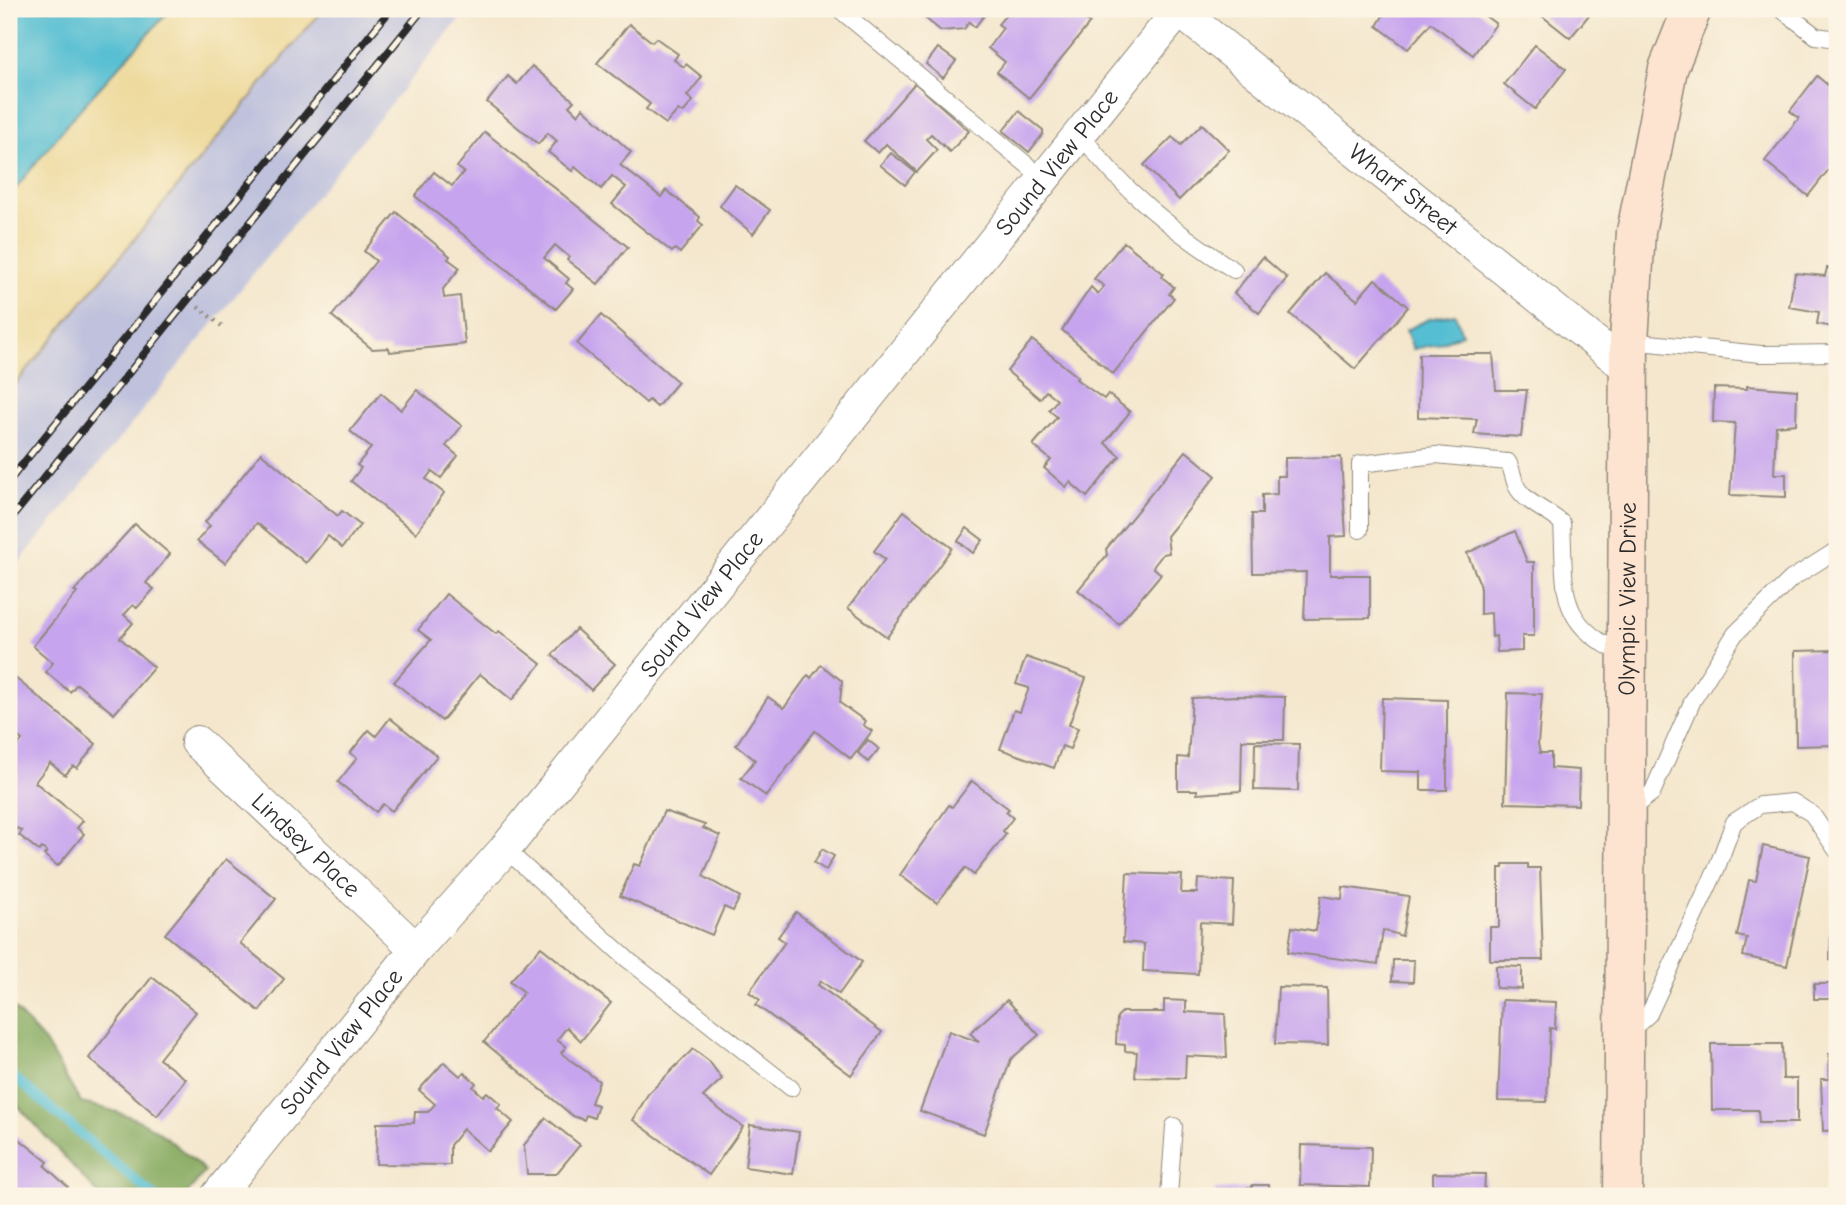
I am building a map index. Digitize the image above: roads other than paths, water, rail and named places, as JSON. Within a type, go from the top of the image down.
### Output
[{"type":"main road","name":"Olympic View Drive","points":[[1623,1196],[1629,355],[1636,232],[1668,69],[1692,9]]},
{"type":"street","name":"Sound View Place","points":[[217,1196],[416,949],[505,849],[1178,9]]},
{"type":"street","name":"Wharf Street","points":[[1178,9],[1629,355]]},
{"type":"street","name":"Lindsey Place","points":[[197,742],[416,949]]},
{"type":"lane","points":[[839,9],[1044,179]]},
{"type":"lane","points":[[1782,9],[1816,36],[1837,39]]},
{"type":"lane","points":[[1080,133],[1104,166],[1181,236],[1234,270]]},
{"type":"lane","points":[[1629,355],[1837,353]]},
{"type":"lane","points":[[1360,530],[1360,464],[1436,454],[1508,462],[1516,486],[1528,501],[1544,508],[1562,523],[1566,595],[1575,621],[1597,642],[1627,656]]},
{"type":"lane","points":[[1626,812],[1652,793],[1693,700],[1735,634],[1791,579],[1837,550]]},
{"type":"lane","points":[[1625,1035],[1649,1014],[1716,870],[1734,822],[1760,805],[1793,802],[1812,814],[1837,851]]},
{"type":"lane","points":[[505,849],[627,959],[791,1088]]},
{"type":"lane","points":[[1170,1196],[1174,1126]]},
{"type":"water","points":[[9,9],[171,9],[73,117],[9,197]]},
{"type":"water","points":[[1455,314],[1462,334],[1438,344],[1413,349],[1406,330],[1429,319]]},
{"type":"waterway","points":[[9,1073],[154,1196]]},
{"type":"railway","points":[[9,481],[391,9]]},
{"type":"railway","points":[[9,521],[423,9]]}]
